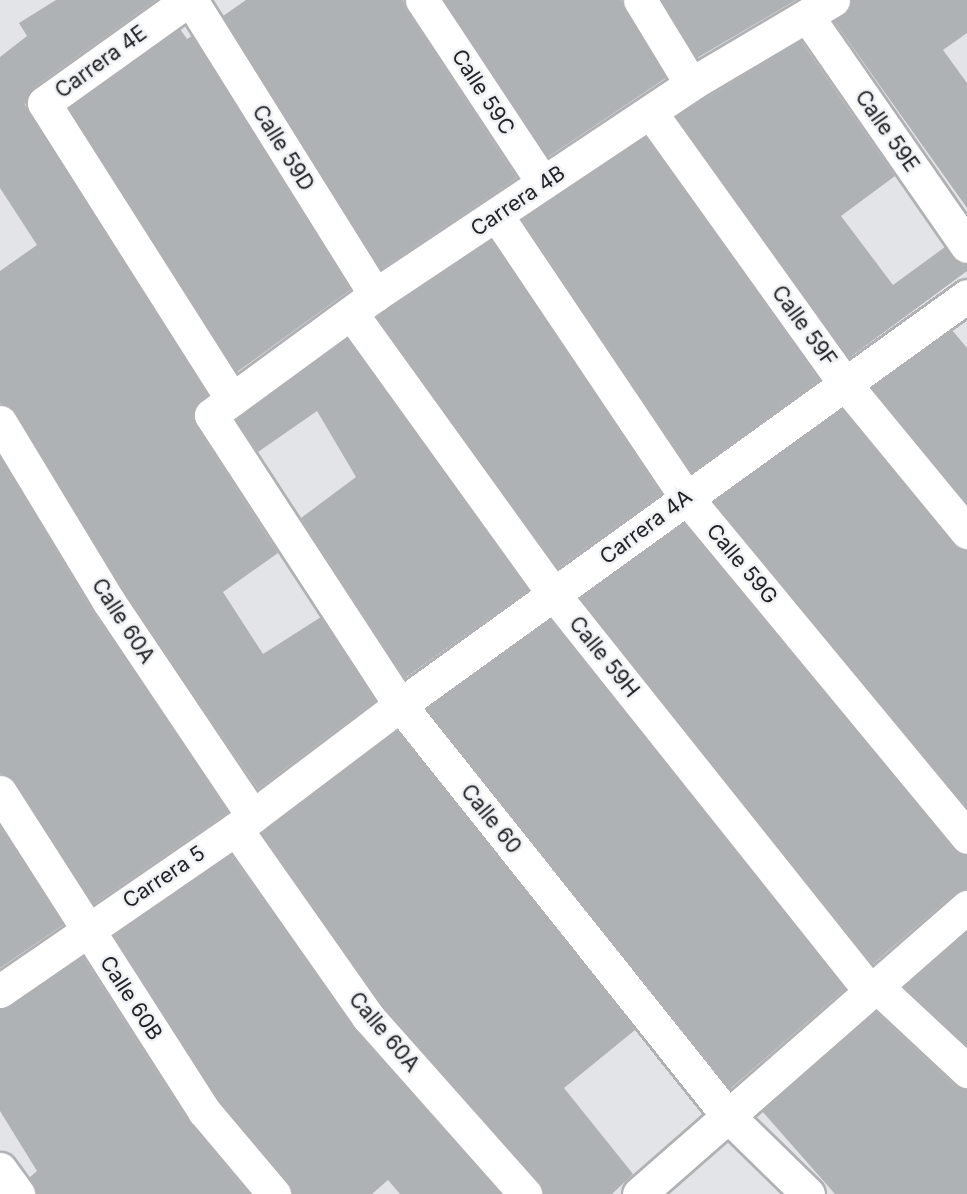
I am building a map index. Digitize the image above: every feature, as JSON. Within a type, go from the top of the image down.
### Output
[{"type":"street","name":"Carrera 4E","points":[[44,103],[190,0]]},
{"type":"street","name":"Calle 59D","points":[[190,0],[363,304]]},
{"type":"street","name":"Calle 59C","points":[[422,0],[543,183]]},
{"type":"street","points":[[640,0],[691,84]]},
{"type":"street","name":"Carrera 4B","points":[[221,407],[363,304],[651,113],[691,84],[820,8]]},
{"type":"street","name":"Calle 59E","points":[[820,8],[967,246]]},
{"type":"street","name":"Calle 60","points":[[44,103],[221,407],[400,705],[728,1116],[808,1194]]},
{"type":"street","name":"Calle 59F","points":[[651,113],[845,384],[967,532]]},
{"type":"street","name":"Calle 59G","points":[[497,216],[686,497],[967,837]]},
{"type":"street","name":"Carrera 4A","points":[[326,760],[555,596],[686,497],[967,296]]},
{"type":"street","name":"Calle 59H","points":[[363,304],[555,596],[873,989],[967,1071]]},
{"type":"street","name":"Calle 60A","points":[[0,422],[244,823],[368,1017],[525,1194]]},
{"type":"street","name":"Carrera 5","points":[[0,991],[244,823],[326,760]]},
{"type":"street","name":"Calle 60B","points":[[0,792],[86,930],[204,1111],[274,1194]]},
{"type":"street","points":[[639,1194],[967,907]]},
{"type":"street","points":[[0,1168],[18,1194]]},
{"type":"building","points":[[56,0],[156,0],[33,88],[25,105],[207,395],[194,408],[195,425],[278,553],[223,592],[263,654],[321,617],[375,701],[258,789],[125,592],[16,412],[0,403],[0,271],[37,245],[0,188],[0,57],[27,36],[19,23]]},
{"type":"building","points":[[246,0],[403,0],[406,10],[517,178],[381,269],[223,16]]},
{"type":"building","points":[[444,0],[621,0],[666,78],[548,157]]},
{"type":"building","points":[[662,0],[796,0],[697,58]]},
{"type":"building","points":[[852,0],[967,0],[967,33],[943,50],[967,83],[967,208],[834,21],[849,10]]},
{"type":"building","points":[[180,29],[187,39],[192,36],[350,290],[237,372],[69,108]]},
{"type":"building","points":[[801,41],[895,176],[841,216],[893,285],[945,247],[959,263],[967,264],[967,271],[849,358],[676,116]]},
{"type":"building","points":[[645,137],[819,380],[692,472],[522,219]]},
{"type":"building","points":[[491,240],[661,494],[558,568],[377,317]]},
{"type":"building","points":[[952,330],[967,348],[967,503],[872,388]]},
{"type":"building","points":[[347,339],[528,590],[405,678],[301,518],[356,477],[317,411],[258,452],[236,420]]},
{"type":"building","points":[[842,409],[953,544],[967,550],[967,808],[714,502]]},
{"type":"building","points":[[0,458],[93,612],[228,812],[94,904],[16,782],[0,773]]},
{"type":"building","points":[[684,524],[953,849],[967,855],[967,889],[955,893],[873,964],[580,598]]},
{"type":"building","points":[[550,620],[845,989],[730,1089],[427,709]]},
{"type":"building","points":[[397,731],[635,1030],[564,1088],[633,1174],[612,1194],[543,1194],[539,1182],[383,1005],[262,833]]},
{"type":"building","points":[[0,827],[63,925],[0,968]]},
{"type":"building","points":[[231,855],[353,1028],[500,1194],[400,1194],[388,1180],[372,1194],[292,1194],[288,1182],[219,1100],[114,935]]},
{"type":"building","points":[[967,932],[967,1045],[904,987]]},
{"type":"building","points":[[83,957],[188,1121],[249,1194],[36,1194],[29,1178],[37,1171],[0,1111],[0,1010],[11,1006]]},
{"type":"building","points":[[876,1012],[954,1085],[967,1089],[967,1194],[835,1194],[762,1111]]}]
